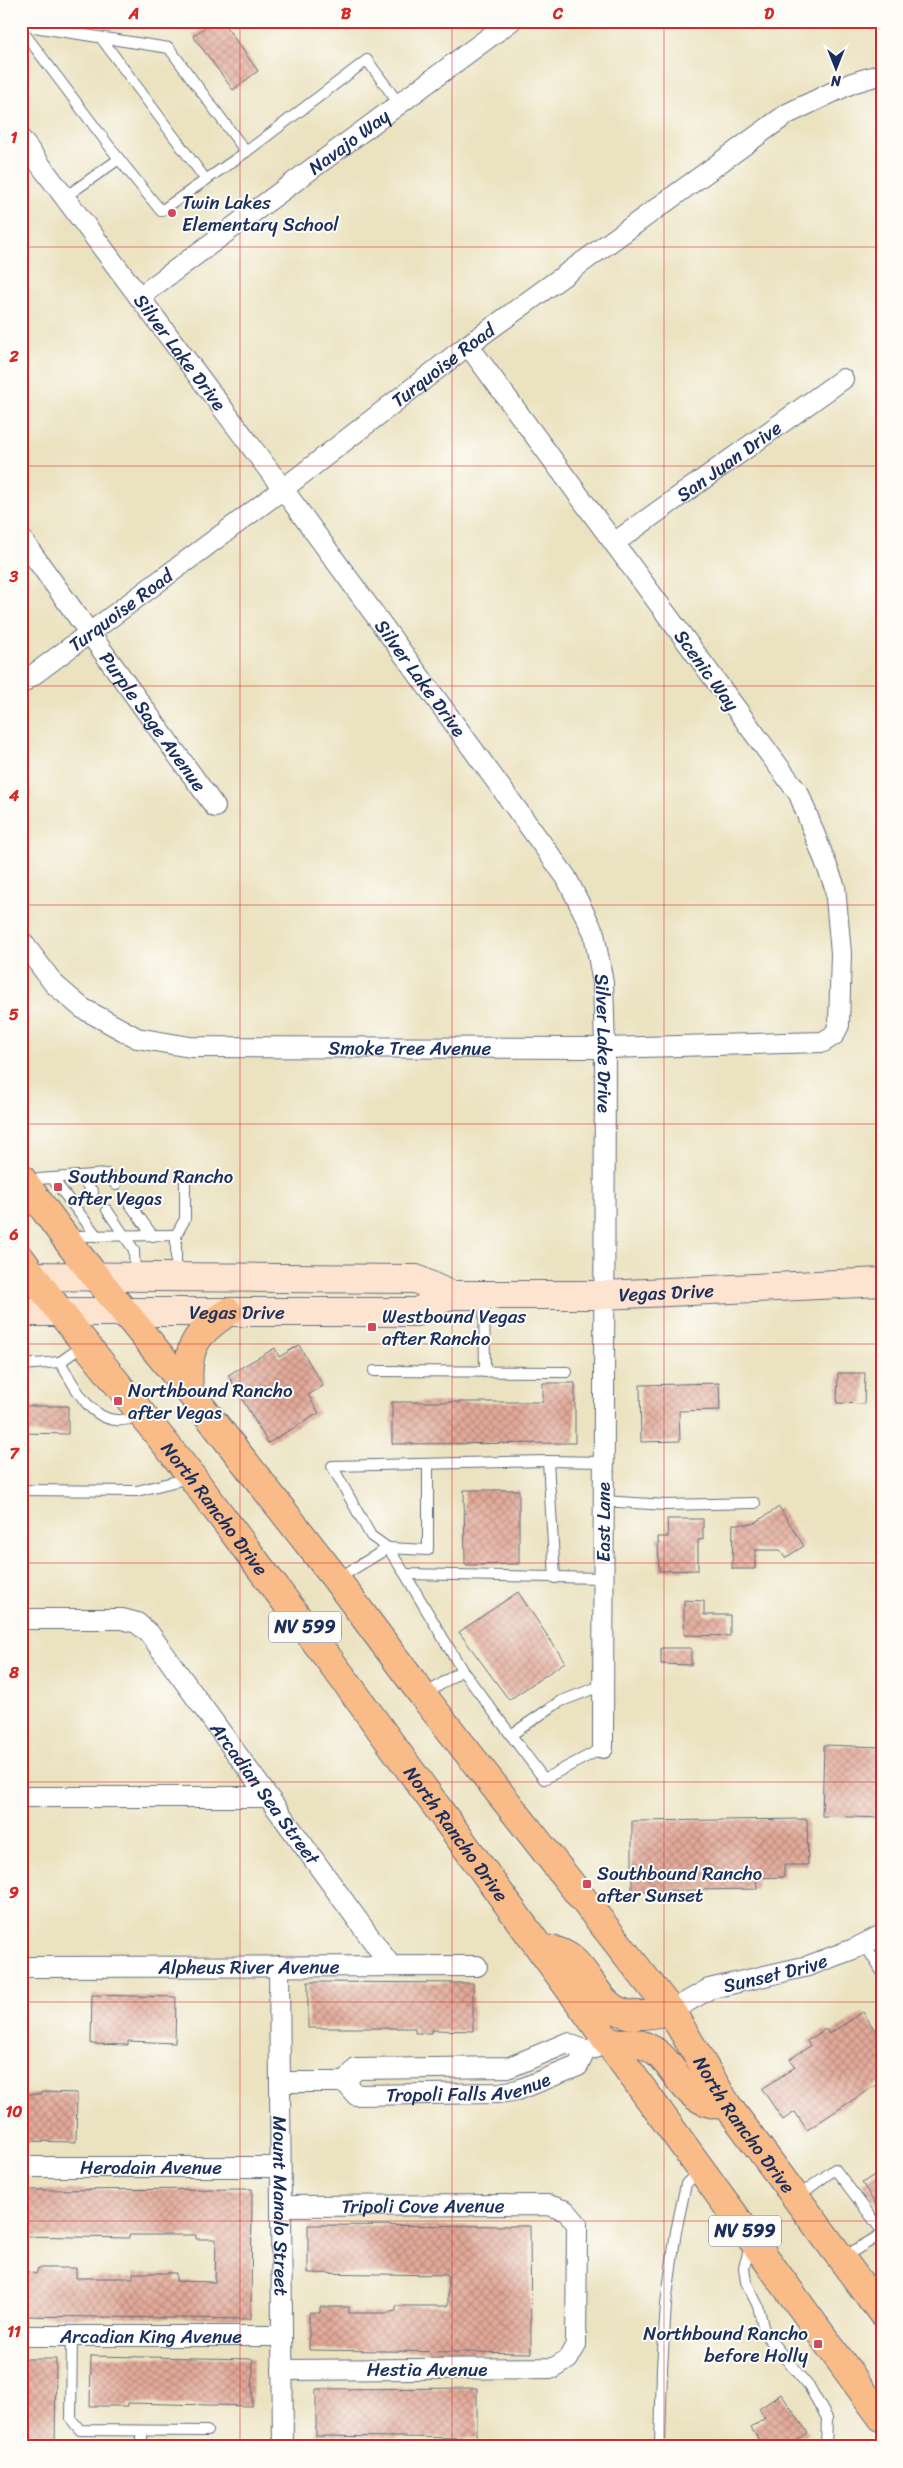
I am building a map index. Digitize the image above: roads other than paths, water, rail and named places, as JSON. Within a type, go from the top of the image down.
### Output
[{"type":"main road","name":"North Rancho Drive","points":[[22,1179],[123,1312],[189,1391],[336,1579],[424,1697],[671,2012],[727,2105],[882,2313]]},
{"type":"main road","name":"Vegas Drive","points":[[25,1270],[135,1277],[416,1279],[450,1295],[603,1296],[882,1282]]},
{"type":"main road","name":"North Rancho Drive","points":[[25,1270],[192,1477],[541,1949],[598,2047],[701,2170],[882,2418]]},
{"type":"main road","name":"Vegas Drive","points":[[21,1312],[417,1312],[450,1295]]},
{"type":"main road","points":[[189,1391],[187,1370],[193,1344],[200,1332],[228,1312]]},
{"type":"main road","points":[[541,1949],[564,1953],[573,1959],[607,2001],[619,2011],[636,2016],[671,2012]]},
{"type":"main road","points":[[598,2047],[633,2043],[650,2048],[659,2054],[691,2094],[704,2103],[727,2105]]},
{"type":"street","name":"Navajo Way","points":[[139,297],[511,21]]},
{"type":"street","name":"Turquoise Road","points":[[21,684],[283,489],[468,344],[787,114],[852,82],[882,74]]},
{"type":"street","name":"Silver Lake Drive","points":[[21,139],[283,489],[566,877],[594,933],[603,983],[606,1048],[603,1296]]},
{"type":"street","name":"Scenic Way","points":[[468,344],[799,794],[835,887],[842,953],[839,1025],[834,1035]]},
{"type":"street","name":"San Juan Drive","points":[[614,543],[843,379]]},
{"type":"street","name":"Purple Sage Avenue","points":[[21,538],[91,632],[215,807]]},
{"type":"street","name":"Smoke Tree Avenue","points":[[21,940],[54,984],[82,1008],[108,1024],[137,1038],[190,1047],[606,1048],[823,1042],[834,1035]]},
{"type":"street","name":"East Lane","points":[[603,1296],[603,1748]]},
{"type":"street","name":"Arcadian Sea Street","points":[[21,1619],[122,1619],[137,1623],[149,1633],[391,1966]]},
{"type":"street","points":[[21,1797],[267,1797]]},
{"type":"street","name":"Sunset Drive","points":[[671,2012],[708,1989],[808,1966],[873,1939]]},
{"type":"street","name":"Mount Manalo Street","points":[[279,1966],[283,2447]]},
{"type":"street","name":"Alpheus River Avenue","points":[[21,1967],[477,1966]]},
{"type":"street","name":"Tropoli Falls Avenue","points":[[391,2082],[510,2067],[567,2043],[598,2047]]},
{"type":"street","name":"Tropoli Falls Avenue","points":[[280,2082],[345,2082],[356,2069],[391,2082],[480,2094],[518,2090],[578,2066],[598,2047]]},
{"type":"street","name":"Herodain Avenue","points":[[21,2166],[280,2167]]},
{"type":"street","name":"Tripoli Cove Avenue","points":[[281,2206],[548,2205],[566,2211],[577,2224],[576,2345],[568,2359]]},
{"type":"street","name":"Arcadian King Avenue","points":[[21,2336],[282,2336]]},
{"type":"street","name":"Hestia Avenue","points":[[282,2370],[554,2368],[568,2359]]},
{"type":"lane","points":[[21,25],[169,48],[246,152]]},
{"type":"lane","points":[[21,30],[118,159],[161,211],[246,152],[366,60],[399,104]]},
{"type":"lane","points":[[101,38],[206,180]]},
{"type":"lane","points":[[64,197],[118,159]]},
{"type":"lane","points":[[22,1179],[107,1174],[116,1185]]},
{"type":"lane","points":[[80,1176],[93,1192]]},
{"type":"lane","points":[[176,1277],[176,1235],[185,1219],[185,1177]]},
{"type":"lane","points":[[52,1178],[97,1236]]},
{"type":"lane","points":[[129,1203],[153,1236]]},
{"type":"lane","points":[[107,1210],[134,1250],[135,1277]]},
{"type":"lane","points":[[64,1236],[176,1235]]},
{"type":"lane","points":[[484,1295],[485,1372]]},
{"type":"lane","points":[[21,1365],[60,1362],[86,1344]]},
{"type":"lane","points":[[60,1362],[80,1394],[96,1414],[116,1420],[144,1416]]},
{"type":"lane","points":[[374,1371],[567,1372]]},
{"type":"lane","points":[[548,1462],[555,1578]]},
{"type":"lane","points":[[603,1462],[332,1466],[371,1536],[388,1548],[462,1670],[544,1779],[603,1748]]},
{"type":"lane","points":[[336,1579],[388,1548],[428,1550],[428,1464]]},
{"type":"lane","points":[[21,1490],[138,1491],[192,1477]]},
{"type":"lane","points":[[603,1501],[666,1505],[755,1503]]},
{"type":"lane","points":[[405,1574],[603,1578]]},
{"type":"lane","points":[[424,1697],[462,1670]]},
{"type":"lane","points":[[511,1735],[559,1702],[603,1685]]},
{"type":"lane","points":[[873,1939],[882,1972]]},
{"type":"lane","points":[[796,2198],[835,2169],[882,2232],[841,2259]]},
{"type":"lane","points":[[660,2446],[666,2313],[676,2231],[686,2184],[701,2170]]},
{"type":"lane","points":[[752,2240],[744,2267],[746,2282],[758,2306],[765,2334],[810,2388],[827,2418],[826,2447]]},
{"type":"lane","points":[[72,2336],[71,2420],[80,2430],[207,2431]]},
{"type":"lane","points":[[142,2431],[142,2447]]},
{"type":"place","name":"Twin Lakes Elementary School","points":[[172,213]]},
{"type":"place","name":"Southbound Rancho after Vegas","points":[[58,1187]]},
{"type":"place","name":"Westbound Vegas after Rancho","points":[[372,1327]]},
{"type":"place","name":"Northbound Rancho after Vegas","points":[[118,1401]]},
{"type":"place","name":"Southbound Rancho after Sunset","points":[[587,1884]]},
{"type":"place","name":"Northbound Rancho before Holly","points":[[818,2344]]}]
